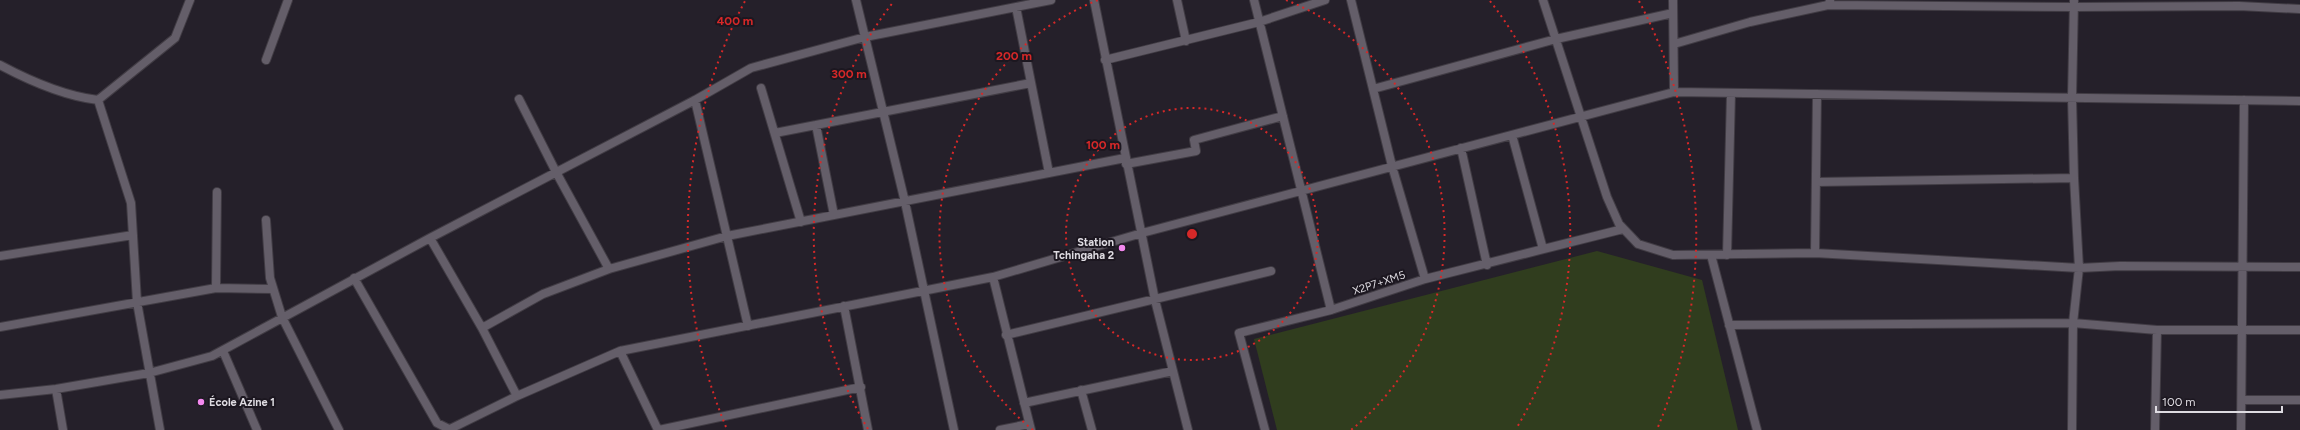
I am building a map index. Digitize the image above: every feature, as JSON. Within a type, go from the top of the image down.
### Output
[{"type":"street","points":[[0,65],[17,74],[77,98],[98,100],[176,38],[190,0]]},
{"type":"street","points":[[266,60],[288,0]]},
{"type":"street","points":[[856,0],[905,202],[954,430]]},
{"type":"street","points":[[0,396],[56,389],[149,373],[212,356],[354,278],[695,100],[751,68],[865,37],[1051,0]]},
{"type":"street","points":[[1094,0],[1125,161],[1142,233],[1155,300],[1188,430]]},
{"type":"street","points":[[1177,0],[1186,41]]},
{"type":"street","points":[[1254,0],[1331,310]]},
{"type":"street","points":[[1105,60],[1259,22],[1325,0]]},
{"type":"street","points":[[1351,0],[1392,166],[1425,279]]},
{"type":"street","points":[[1543,0],[1582,116],[1607,197],[1622,229],[1638,244],[1673,255],[1711,256],[1815,253],[2079,268],[2120,266],[2300,267]]},
{"type":"street","points":[[1673,0],[1674,92]]},
{"type":"street","points":[[1674,44],[1750,22],[1829,2],[2239,6],[2300,9]]},
{"type":"street","points":[[2072,430],[2073,322],[2079,268],[2074,178],[2072,98],[2074,4]]},
{"type":"street","points":[[1016,7],[1049,173]]},
{"type":"street","points":[[1373,89],[1556,39],[1673,13]]},
{"type":"street","points":[[775,134],[883,111],[1031,83]]},
{"type":"street","points":[[761,88],[801,222]]},
{"type":"street","points":[[354,278],[437,423],[449,430],[517,396],[620,351],[993,277],[1142,233],[1674,92],[2300,101]]},
{"type":"street","points":[[1728,255],[1732,93]]},
{"type":"street","points":[[1815,253],[1817,94]]},
{"type":"street","points":[[520,98],[556,172],[609,268]]},
{"type":"street","points":[[98,100],[131,203],[137,302],[160,430]]},
{"type":"street","points":[[695,100],[748,326]]},
{"type":"street","points":[[2241,430],[2244,100]]},
{"type":"street","points":[[482,328],[543,294],[609,268],[727,236],[1049,173],[1196,151],[1194,140],[1282,116]]},
{"type":"street","points":[[816,125],[834,216]]},
{"type":"street","points":[[1512,135],[1543,249]]},
{"type":"street","points":[[1461,148],[1487,265]]},
{"type":"street","points":[[1816,182],[2074,178]]},
{"type":"street","points":[[216,192],[216,288]]},
{"type":"street","points":[[266,220],[270,278],[282,317],[339,430]]},
{"type":"street","name":"X2P7+XM5","points":[[1265,430],[1239,333],[1331,310],[1425,279],[1487,265],[1622,229]]},
{"type":"street","points":[[0,256],[133,235]]},
{"type":"street","points":[[430,238],[482,328],[517,396]]},
{"type":"street","points":[[1711,256],[1757,430]]},
{"type":"street","points":[[1006,335],[1271,271]]},
{"type":"street","points":[[993,277],[1006,335],[1030,427],[1000,430]]},
{"type":"street","points":[[0,327],[216,288],[273,289]]},
{"type":"street","points":[[844,306],[861,387],[868,430]]},
{"type":"street","points":[[1729,325],[2073,322],[2157,330],[2300,330]]},
{"type":"street","points":[[2155,430],[2157,330]]},
{"type":"street","points":[[223,351],[257,430]]},
{"type":"street","points":[[620,351],[659,430],[861,387]]},
{"type":"street","points":[[1024,403],[1173,371]]},
{"type":"street","points":[[56,389],[63,430]]},
{"type":"street","points":[[1081,390],[1092,430]]},
{"type":"street","points":[[2242,400],[2300,400]]},
{"type":"green space","points":[[1597,251],[1702,280],[1738,430],[1277,430],[1254,339]]},
{"type":"place","name":"Station Tchingaha 2","points":[[1122,248]]},
{"type":"place","name":"École Azine 1","points":[[201,402]]}]
